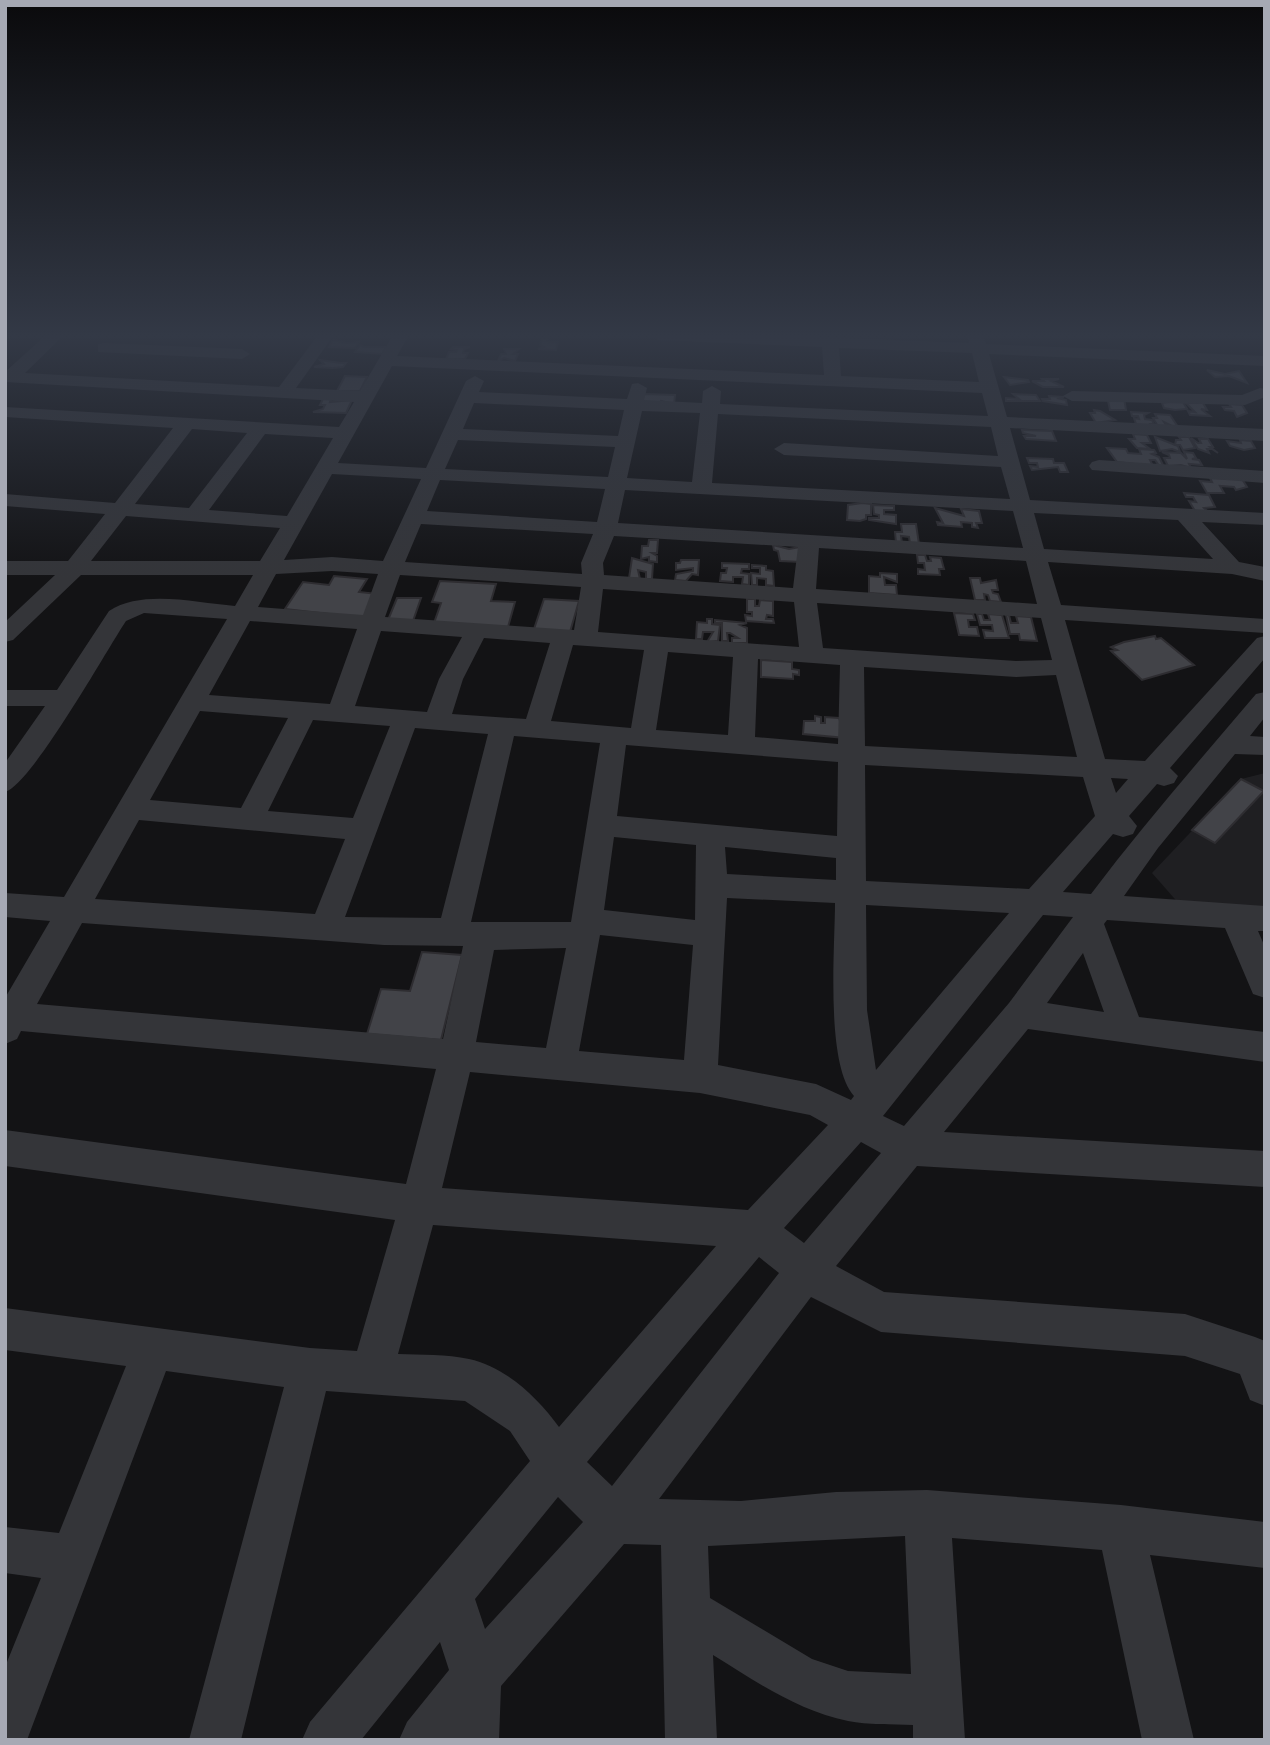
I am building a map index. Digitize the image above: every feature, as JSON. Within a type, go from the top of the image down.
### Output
[{"type":"street","points":[[70,416],[345,433]]},
{"type":"street","points":[[355,416],[9,1022],[559,1062],[700,1077],[867,1108],[909,1148],[1265,1169]]},
{"type":"street","points":[[339,714],[391,568],[459,416]]},
{"type":"street","points":[[534,730],[559,659],[574,636],[593,579],[592,563],[606,529],[633,416]]},
{"type":"street","points":[[701,488],[709,416]]},
{"type":"street","points":[[766,539],[773,492],[784,449],[786,416]]},
{"type":"street","points":[[872,416],[1265,435]]},
{"type":"street","points":[[997,416],[1110,819],[1148,840]]},
{"type":"street","points":[[1080,416],[1084,427]]},
{"type":"street","points":[[5,635],[73,570],[187,424]]},
{"type":"street","points":[[195,515],[261,428]]},
{"type":"street","points":[[451,434],[627,442]]},
{"type":"street","points":[[784,449],[1010,462]]},
{"type":"street","points":[[1099,466],[1265,477]]},
{"type":"street","points":[[325,468],[1265,519]]},
{"type":"street","points":[[5,500],[294,523]]},
{"type":"street","points":[[1184,515],[1232,566]]},
{"type":"street","points":[[415,517],[1232,566],[1265,575]]},
{"type":"street","points":[[809,542],[804,594],[812,653]]},
{"type":"street","points":[[5,568],[268,568],[332,564],[593,579],[1265,626]]},
{"type":"street","points":[[5,782],[123,611],[151,605],[476,632],[574,636],[994,668],[1066,667]]},
{"type":"street","points":[[436,723],[451,679],[476,632]]},
{"type":"street","points":[[559,1062],[586,928],[599,825],[657,642]]},
{"type":"street","points":[[328,1740],[450,1596],[557,1462],[756,1230],[867,1108],[1035,902],[1265,643]]},
{"type":"street","points":[[741,746],[746,649]]},
{"type":"street","points":[[852,656],[850,848],[853,892],[849,947],[853,1038],[867,1108]]},
{"type":"street","points":[[5,698],[63,698]]},
{"type":"street","points":[[425,1740],[476,1676],[614,1521],[806,1270],[1021,1013],[1091,914],[1148,840],[1191,788],[1247,745],[1265,700]]},
{"type":"street","points":[[192,702],[852,754],[1154,771],[1191,788]]},
{"type":"street","points":[[249,820],[305,710]]},
{"type":"street","points":[[325,928],[405,720]]},
{"type":"street","points":[[372,1372],[421,1205],[458,1055],[467,934],[503,728]]},
{"type":"street","points":[[131,808],[362,830]]},
{"type":"street","points":[[599,825],[850,848]]},
{"type":"street","points":[[700,1077],[713,885],[710,837]]},
{"type":"street","points":[[713,885],[1035,902],[1091,914],[1250,918],[1265,984]]},
{"type":"street","points":[[5,905],[384,932],[467,934],[586,928],[709,934]]},
{"type":"street","points":[[1091,914],[1127,1030]]},
{"type":"street","points":[[1021,1013],[1127,1030],[1265,1047]]},
{"type":"street","points":[[5,1148],[421,1205],[756,1230],[833,1288],[881,1312],[1185,1335],[1255,1358],[1265,1385]]},
{"type":"street","points":[[5,1329],[310,1368],[470,1380],[505,1400],[524,1416],[557,1462],[614,1521],[684,1525],[741,1524],[836,1515],[926,1513],[1121,1528],[1265,1545]]},
{"type":"street","points":[[5,1732],[154,1348]]},
{"type":"street","points":[[215,1740],[310,1368]]},
{"type":"street","points":[[687,1611],[800,1680],[938,1721],[926,1513]]},
{"type":"street","points":[[684,1525],[691,1740]]},
{"type":"street","points":[[1121,1528],[1168,1740]]},
{"type":"street","points":[[5,1550],[71,1558]]},
{"type":"street","points":[[450,1596],[476,1676],[473,1740]]},
{"type":"shaded area","points":[[1265,773],[1265,911],[1181,906],[1152,873],[1241,779]]},
{"type":"building","points":[[1092,416],[1109,416],[1115,420],[1096,423]]},
{"type":"building","points":[[1138,416],[1144,416],[1154,424],[1150,424],[1151,428],[1137,427],[1134,418],[1139,419]]},
{"type":"building","points":[[1171,416],[1180,430],[1164,422],[1168,428],[1159,428],[1153,418]]},
{"type":"building","points":[[1022,430],[1052,431],[1056,441],[1026,439],[1024,436],[1036,436],[1023,433]]},
{"type":"building","points":[[1133,434],[1147,435],[1151,443],[1142,443],[1150,449],[1137,448],[1129,439],[1135,439]]},
{"type":"building","points":[[1155,437],[1178,446],[1180,452],[1172,449],[1160,451]]},
{"type":"building","points":[[1179,437],[1189,437],[1195,448],[1183,450],[1180,445],[1175,445],[1176,440],[1181,440]]},
{"type":"building","points":[[1191,438],[1198,443],[1201,443],[1199,439],[1208,439],[1213,447],[1210,447],[1218,453],[1212,449],[1207,449],[1209,453],[1198,449]]},
{"type":"building","points":[[1240,440],[1251,441],[1255,448],[1244,450],[1230,446],[1227,441],[1241,443]]},
{"type":"building","points":[[1107,448],[1126,449],[1128,453],[1141,454],[1139,449],[1154,450],[1156,453],[1152,454],[1159,457],[1164,467],[1160,467],[1155,460],[1150,460],[1153,466],[1117,462]]},
{"type":"building","points":[[1162,452],[1181,453],[1187,459],[1184,452],[1193,453],[1196,458],[1192,459],[1199,460],[1202,465],[1189,464],[1191,468],[1181,465],[1168,466],[1164,458],[1170,458],[1169,455]]},
{"type":"building","points":[[1027,458],[1053,459],[1054,463],[1064,463],[1068,472],[1060,472],[1058,467],[1032,470],[1030,466],[1038,467],[1037,463],[1029,463]]},
{"type":"building","points":[[1210,478],[1242,479],[1247,487],[1236,490],[1234,487],[1220,486],[1224,493],[1207,493],[1200,481],[1212,482]]},
{"type":"building","points":[[1184,493],[1209,495],[1215,507],[1204,508],[1207,511],[1195,511],[1189,501],[1196,502],[1193,497],[1186,497]]},
{"type":"building","points":[[871,504],[871,515],[866,515],[866,519],[860,521],[847,520],[848,505]]},
{"type":"building","points":[[873,505],[894,506],[894,510],[884,510],[884,514],[896,515],[896,524],[869,520],[879,518],[879,515],[874,514]]},
{"type":"building","points":[[935,508],[964,516],[961,509],[979,511],[982,523],[976,523],[978,528],[972,527],[972,523],[961,522],[962,527],[938,525],[937,522],[943,523]]},
{"type":"building","points":[[901,524],[916,524],[919,544],[910,544],[909,537],[901,536],[902,543],[896,543],[895,532],[902,532]]},
{"type":"building","points":[[649,540],[658,540],[657,553],[652,553],[657,556],[657,562],[649,561],[649,557],[641,559],[642,546],[648,546]]},
{"type":"building","points":[[773,545],[789,549],[800,547],[801,562],[780,561],[778,551],[774,550]]},
{"type":"building","points":[[917,555],[925,555],[927,561],[931,561],[930,557],[941,558],[944,569],[939,569],[940,575],[918,574],[918,569],[925,570],[924,563],[918,563]]},
{"type":"building","points":[[632,558],[653,564],[652,579],[646,579],[646,572],[638,570],[640,579],[629,578]]},
{"type":"building","points":[[681,560],[699,560],[698,575],[692,574],[686,581],[675,580],[676,574],[693,571],[693,568],[676,570],[676,563]]},
{"type":"building","points":[[722,563],[749,564],[749,569],[742,569],[741,573],[749,574],[749,585],[742,584],[743,577],[733,577],[733,582],[720,581],[721,573],[726,573],[727,568],[722,568]]},
{"type":"building","points":[[752,565],[766,566],[766,570],[773,571],[774,586],[766,585],[766,579],[757,578],[757,585],[752,585],[751,573],[760,574],[760,568],[752,568]]},
{"type":"building","points":[[880,573],[897,574],[897,582],[884,577],[885,585],[896,585],[897,595],[869,593],[869,576],[880,577]]},
{"type":"building","points":[[334,576],[367,579],[359,592],[378,594],[364,618],[285,609],[303,582],[329,585]]},
{"type":"building","points":[[970,578],[980,578],[981,583],[996,580],[998,590],[992,590],[998,594],[1001,602],[990,601],[988,595],[984,594],[985,600],[975,600]]},
{"type":"building","points":[[440,581],[496,584],[491,601],[515,602],[508,627],[434,623],[441,603],[432,602]]},
{"type":"building","points":[[397,598],[421,598],[413,621],[388,620]]},
{"type":"building","points":[[544,599],[579,601],[570,632],[534,629]]},
{"type":"building","points":[[747,599],[755,599],[755,606],[759,606],[760,600],[773,601],[773,616],[767,615],[766,619],[773,619],[774,623],[746,621],[745,615],[752,616],[752,612],[747,612]]},
{"type":"building","points":[[954,613],[973,614],[975,620],[968,620],[969,627],[977,627],[979,636],[959,635]]},
{"type":"building","points":[[977,614],[982,614],[984,620],[990,620],[988,614],[1002,615],[1009,638],[985,638],[983,630],[993,631],[992,625],[980,625]]},
{"type":"building","points":[[1006,615],[1009,615],[1011,623],[1018,623],[1016,616],[1031,617],[1037,641],[1020,640],[1019,634],[1010,634]]},
{"type":"building","points":[[707,619],[712,619],[712,624],[720,625],[718,641],[707,642],[713,632],[703,632],[702,639],[696,639],[697,622],[707,623]]},
{"type":"building","points":[[715,620],[747,623],[740,625],[747,628],[747,643],[732,643],[732,638],[738,638],[730,633],[727,633],[728,641],[722,641],[722,623],[715,623]]},
{"type":"building","points":[[1155,636],[1194,665],[1142,680],[1111,651],[1117,650],[1111,647],[1124,642]]},
{"type":"building","points":[[761,660],[792,662],[792,669],[799,670],[799,675],[793,674],[793,679],[761,677]]},
{"type":"building","points":[[815,716],[821,717],[821,723],[825,723],[825,717],[839,718],[846,738],[803,734],[804,721],[815,721]]},
{"type":"building","points":[[1241,779],[1264,791],[1215,843],[1192,830]]},
{"type":"building","points":[[422,952],[462,955],[441,1040],[367,1034],[381,989],[410,991]]}]
